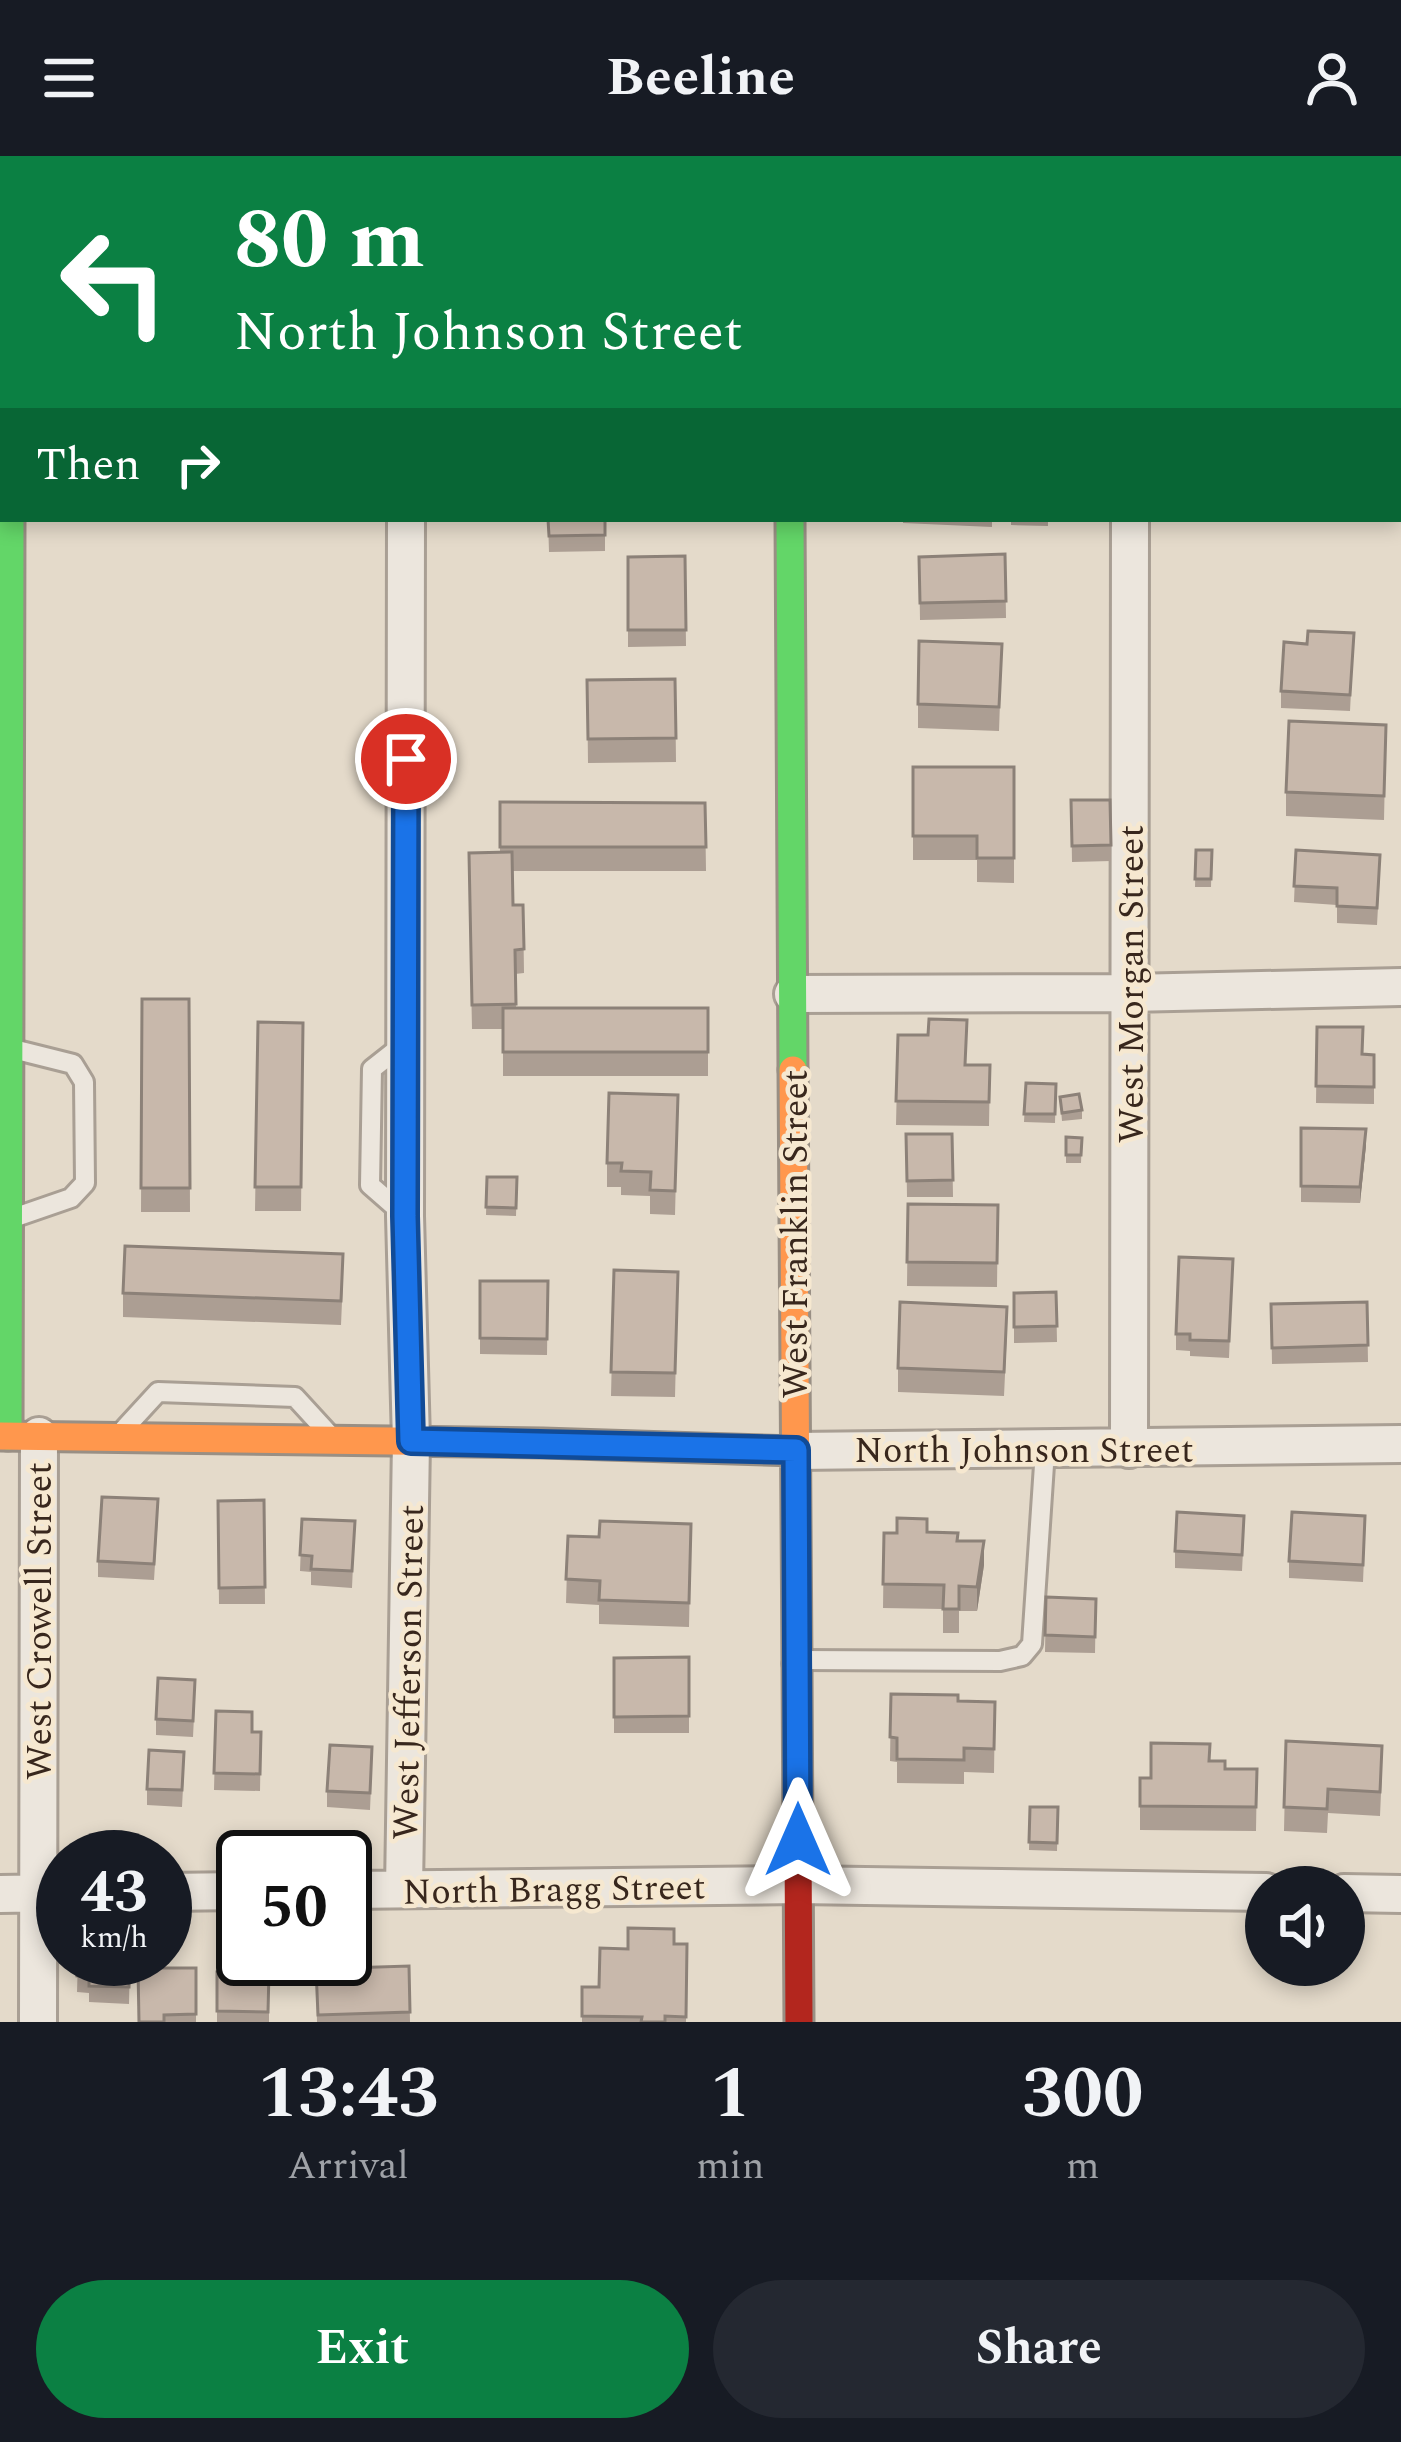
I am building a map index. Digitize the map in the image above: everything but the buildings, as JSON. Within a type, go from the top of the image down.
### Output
[{"type":"main road","name":"West Crowell Street","points":[[10,522],[9,1220],[16,1436]]},
{"type":"main road","name":"West Franklin Street","points":[[790,522],[799,2022]]},
{"type":"main road","name":"North Johnson Street","points":[[16,1436],[796,1450]]},
{"type":"street","name":"West Jefferson Street","points":[[404,1889],[411,1441],[405,1216],[406,522]]},
{"type":"street","name":"West Morgan Street","points":[[1130,522],[1130,1449]]},
{"type":"street","points":[[793,994],[1401,987]]},
{"type":"street","name":"West Crowell Street","points":[[16,1436],[46,1830]]},
{"type":"street","name":"North Johnson Street","points":[[796,1450],[1401,1444]]},
{"type":"street","name":"North Bragg Street","points":[[372,1890],[798,1885],[1245,1892]]},
{"type":"street","points":[[0,1894],[36,1893]]},
{"type":"street","points":[[1365,1893],[1401,1894]]},
{"type":"street","name":"West Crowell Street","points":[[38,2022],[42,1986]]},
{"type":"lane","points":[[9,1048],[73,1064],[84,1082],[85,1184],[71,1198],[9,1220]]},
{"type":"lane","points":[[117,1437],[158,1392],[295,1396],[335,1441]]},
{"type":"lane","points":[[797,1660],[1000,1661],[1022,1656],[1032,1644],[1045,1450]]},
{"type":"traffic: fast","points":[[8,1436],[10,522]]},
{"type":"traffic: fast","points":[[790,522],[793,1070]]},
{"type":"traffic: slow","points":[[793,1070],[797,1664]]},
{"type":"traffic: slow","points":[[0,1436],[796,1451]]},
{"type":"traffic: jam","points":[[797,1664],[799,2022]]},
{"type":"route","points":[[406,759],[405,1216],[411,1441],[796,1450],[798,1840]]}]
